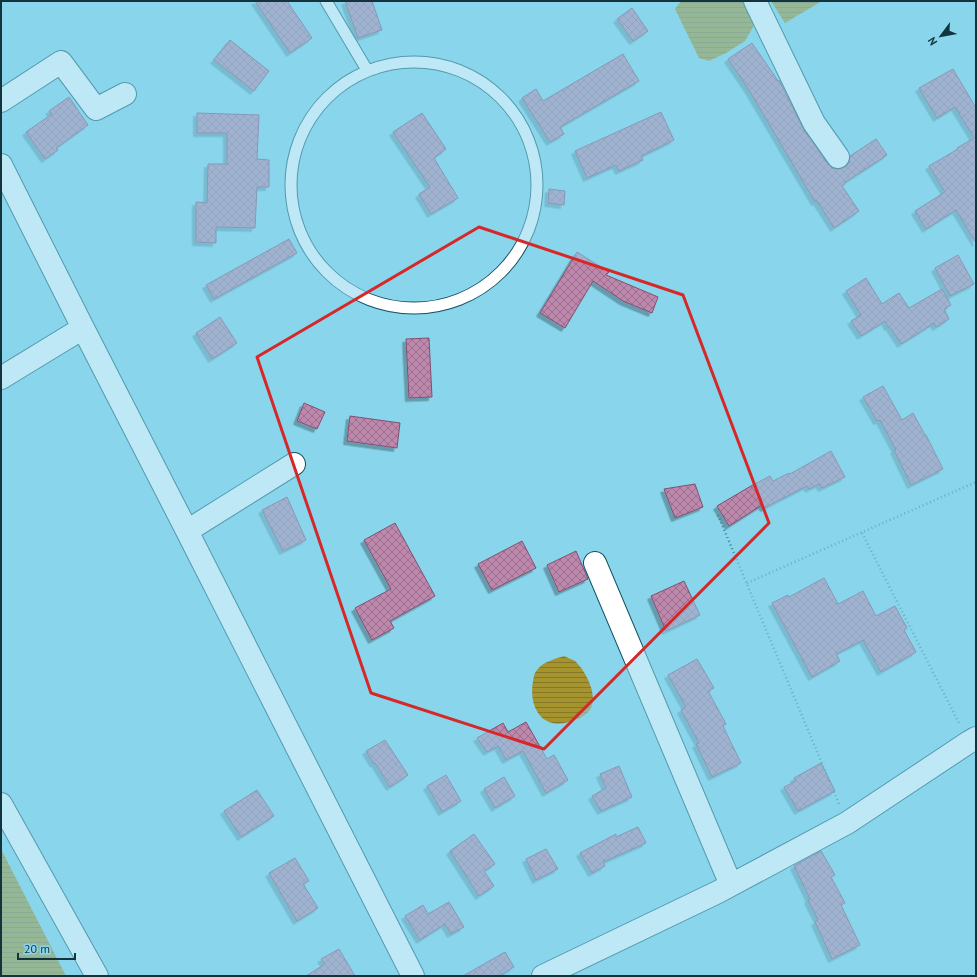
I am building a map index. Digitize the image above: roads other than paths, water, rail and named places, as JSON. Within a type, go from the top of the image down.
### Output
[{"type":"street","points":[[755,1],[814,123],[838,158]]},
{"type":"street","points":[[1,101],[61,62],[96,109],[125,94]]},
{"type":"street","points":[[1,165],[413,976]]},
{"type":"street","points":[[1,378],[83,328]]},
{"type":"street","points":[[187,531],[294,464]]},
{"type":"street","points":[[595,562],[731,885]]},
{"type":"street","points":[[543,976],[731,885],[847,823],[972,740]]},
{"type":"street","points":[[1,804],[96,976]]},
{"type":"lane","points":[[326,1],[367,70]]},
{"type":"lane","points":[[404,61],[423,61],[442,64],[461,70],[478,79],[508,104],[519,120],[528,138],[534,156],[537,175],[537,195],[534,214],[528,232],[519,250],[508,265],[494,279],[479,290],[461,299],[443,305],[424,308],[404,308],[385,305],[367,299],[350,290],[320,265],[300,232],[291,194],[291,174],[294,155],[300,137],[320,104],[334,90],[349,79],[367,70],[385,64],[404,61]]}]
